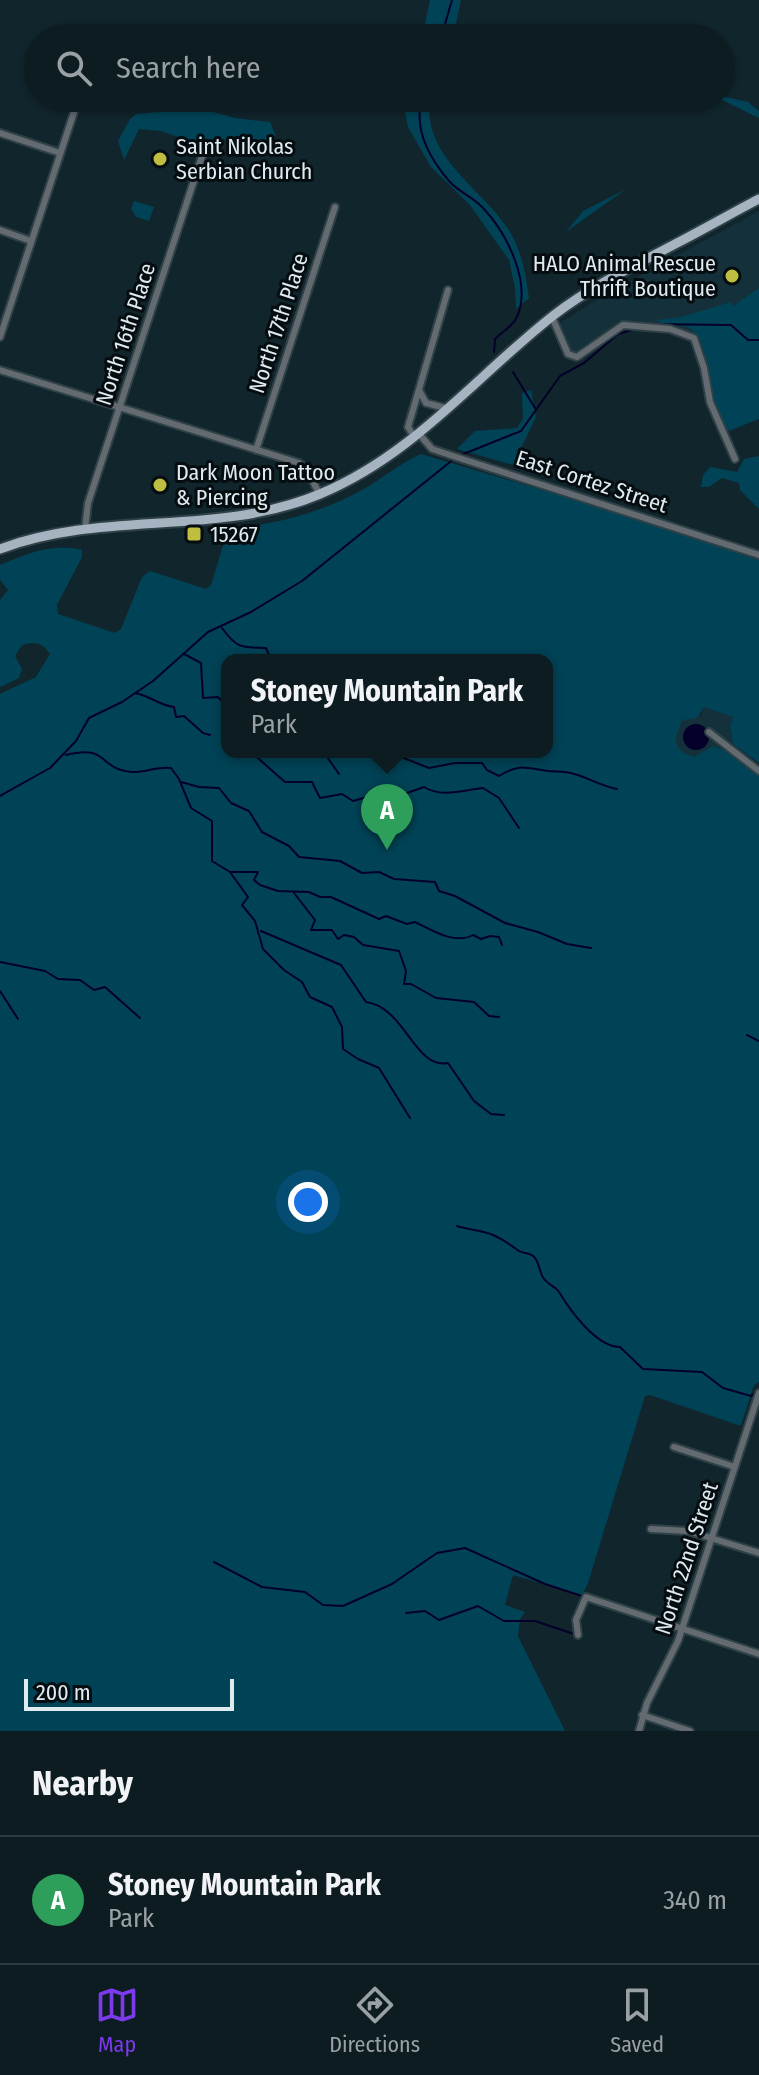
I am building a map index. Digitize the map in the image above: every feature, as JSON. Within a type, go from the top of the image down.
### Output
[{"type":"main road","points":[[0,549],[85,529],[241,516],[288,506],[320,495],[357,477],[417,437],[552,317],[605,282],[759,199]]},
{"type":"street","points":[[0,337],[74,112]]},
{"type":"street","points":[[0,133],[60,153]]},
{"type":"street","name":"North 16th Place","points":[[85,529],[88,503],[204,150]]},
{"type":"street","name":"North 17th Place","points":[[256,450],[335,207]]},
{"type":"street","points":[[0,230],[31,241]]},
{"type":"street","points":[[417,437],[408,427],[424,363],[448,290]]},
{"type":"street","points":[[552,317],[568,354],[577,357],[623,325],[670,329],[694,338],[704,368],[707,392],[735,459]]},
{"type":"street","points":[[0,370],[303,466],[320,495]]},
{"type":"street","points":[[420,388],[426,403],[449,409]]},
{"type":"street","name":"East Cortez Street","points":[[417,437],[432,449],[759,555]]},
{"type":"street","points":[[709,732],[759,771]]},
{"type":"street","name":"North 22nd Street","points":[[639,1731],[642,1715],[682,1629],[759,1393]]},
{"type":"street","points":[[674,1447],[735,1467]]},
{"type":"street","points":[[651,1529],[688,1531],[759,1553]]},
{"type":"street","points":[[578,1635],[576,1620],[586,1597],[759,1654]]},
{"type":"street","points":[[642,1715],[690,1731]]},
{"type":"shaded area","points":[[430,0],[461,0],[456,24],[425,24]]},
{"type":"shaded area","points":[[735,99],[748,102],[759,111],[759,118],[735,106]]},
{"type":"shaded area","points":[[213,112],[270,122],[276,136],[258,146],[237,139],[198,144],[161,131],[139,129],[124,160],[118,141],[136,114]]},
{"type":"shaded area","points":[[405,112],[430,112],[434,135],[442,151],[503,222],[514,240],[524,268],[529,298],[516,309],[509,260],[470,205],[431,167],[408,127]]},
{"type":"shaded area","points":[[626,189],[566,232],[583,211]]},
{"type":"shaded area","points":[[134,201],[154,207],[149,221],[136,217],[131,209]]},
{"type":"shaded area","points":[[759,211],[759,296],[701,328],[695,335],[671,326],[624,322],[578,356],[569,352],[557,325],[606,294]]},
{"type":"shaded area","points":[[759,288],[759,419],[729,431],[714,409],[700,340],[688,327],[656,320],[681,317],[731,302],[733,306]]},
{"type":"shaded area","points":[[531,390],[536,417],[513,465],[457,449],[475,431],[517,428],[523,419],[522,393]]},
{"type":"shaded area","points":[[421,454],[606,509],[759,560],[759,763],[733,744],[730,727],[733,717],[704,707],[697,718],[682,720],[676,743],[681,751],[694,757],[713,746],[727,751],[759,774],[759,1382],[754,1385],[741,1425],[650,1395],[645,1396],[582,1595],[513,1575],[505,1605],[525,1612],[520,1619],[518,1636],[565,1731],[0,1731],[0,694],[36,677],[50,654],[38,644],[22,645],[15,656],[22,669],[19,678],[0,687],[0,600],[8,590],[0,580],[0,565],[51,548],[82,550],[82,557],[57,605],[58,614],[115,633],[121,629],[142,577],[150,571],[206,589],[211,585],[225,539],[222,538],[223,530],[312,512],[362,490]]},
{"type":"shaded area","points":[[759,456],[759,509],[740,490],[739,483],[722,478],[709,487],[701,487],[703,475],[710,467],[737,472],[744,459]]},
{"type":"shaded area","points":[[670,704],[701,715],[704,707],[733,717],[730,727],[733,744],[726,752],[689,772],[658,745]]},
{"type":"shaded area","points":[[696,724],[705,728],[709,737],[705,746],[696,750],[687,746],[683,737],[687,728]]},
{"type":"waterway","points":[[445,24],[452,0]]},
{"type":"waterway","points":[[420,112],[425,143],[436,164],[450,182],[493,219],[515,260],[521,304],[517,317],[495,339],[494,352]]},
{"type":"waterway","points":[[646,324],[731,325],[748,340],[759,340]]},
{"type":"waterway","points":[[461,455],[521,431],[560,376],[584,363],[618,334],[632,330]]},
{"type":"waterway","points":[[513,372],[535,408]]},
{"type":"waterway","points":[[0,796],[50,768],[76,741],[89,718],[122,702],[153,681],[208,632],[251,612],[302,581],[455,458]]},
{"type":"waterway","points":[[222,628],[241,646],[266,648],[268,654]]},
{"type":"waterway","points":[[184,654],[201,663],[203,698],[218,697],[221,700]]},
{"type":"waterway","points":[[135,693],[174,707],[176,717],[184,716],[203,733],[210,735]]},
{"type":"waterway","points":[[66,755],[90,753],[113,767],[132,772],[171,768],[191,808],[212,821],[212,861],[230,872],[248,897],[242,905],[255,921],[263,949],[284,970],[302,982],[310,997],[332,1007],[342,1027],[343,1049],[379,1068],[410,1118]]},
{"type":"waterway","points":[[258,758],[285,782],[312,782],[320,798],[342,794],[353,801],[374,795],[393,798],[424,787],[445,793],[483,788],[499,798],[519,828]]},
{"type":"waterway","points":[[328,758],[339,774]]},
{"type":"waterway","points":[[404,758],[429,768],[455,763],[482,763],[487,770],[499,776],[512,769],[523,768],[568,772],[617,789]]},
{"type":"waterway","points":[[181,782],[219,788],[231,803],[249,811],[262,832],[289,846],[299,857],[340,861],[362,873],[379,872],[394,879],[435,882],[439,891],[455,896],[505,923],[567,944],[591,948]]},
{"type":"waterway","points":[[230,872],[258,872],[254,880],[278,891],[309,892],[320,897],[331,897],[379,919],[386,916],[407,924],[415,922],[451,937],[499,937],[502,945]]},
{"type":"waterway","points":[[294,893],[315,920],[311,930],[332,930],[338,939],[344,935],[354,937],[363,945],[399,951],[406,971],[404,984],[411,984],[436,998],[474,1002],[489,1016],[499,1017]]},
{"type":"waterway","points":[[261,931],[341,965],[366,1002],[379,1006],[391,1015],[427,1057],[437,1063],[448,1063],[474,1101],[491,1114],[504,1115]]},
{"type":"waterway","points":[[0,962],[45,971],[58,979],[80,980],[94,990],[105,987],[140,1018]]},
{"type":"waterway","points":[[0,991],[18,1019]]},
{"type":"waterway","points":[[747,1035],[759,1041]]},
{"type":"waterway","points":[[457,1226],[493,1235],[533,1256],[543,1278],[558,1290],[585,1326],[602,1341],[620,1347],[643,1369],[702,1372],[723,1388],[751,1396],[759,1390]]},
{"type":"waterway","points":[[214,1562],[262,1587],[305,1592],[323,1605],[343,1606],[392,1584],[437,1553],[465,1548],[545,1584],[585,1597]]},
{"type":"waterway","points":[[406,1613],[425,1611],[439,1620],[478,1606],[504,1621],[535,1621],[577,1635]]},
{"type":"place","name":"Saint Nikolas Serbian Church","points":[[160,159]]},
{"type":"place","name":"HALO Animal Rescue Thrift Boutique","points":[[732,276]]},
{"type":"place","name":"Dark Moon Tattoo & Piercing","points":[[160,485]]},
{"type":"place","name":"15267","points":[[194,534]]},
{"type":"place","name":"Stoney Mountain Park","points":[[387,850]]}]
